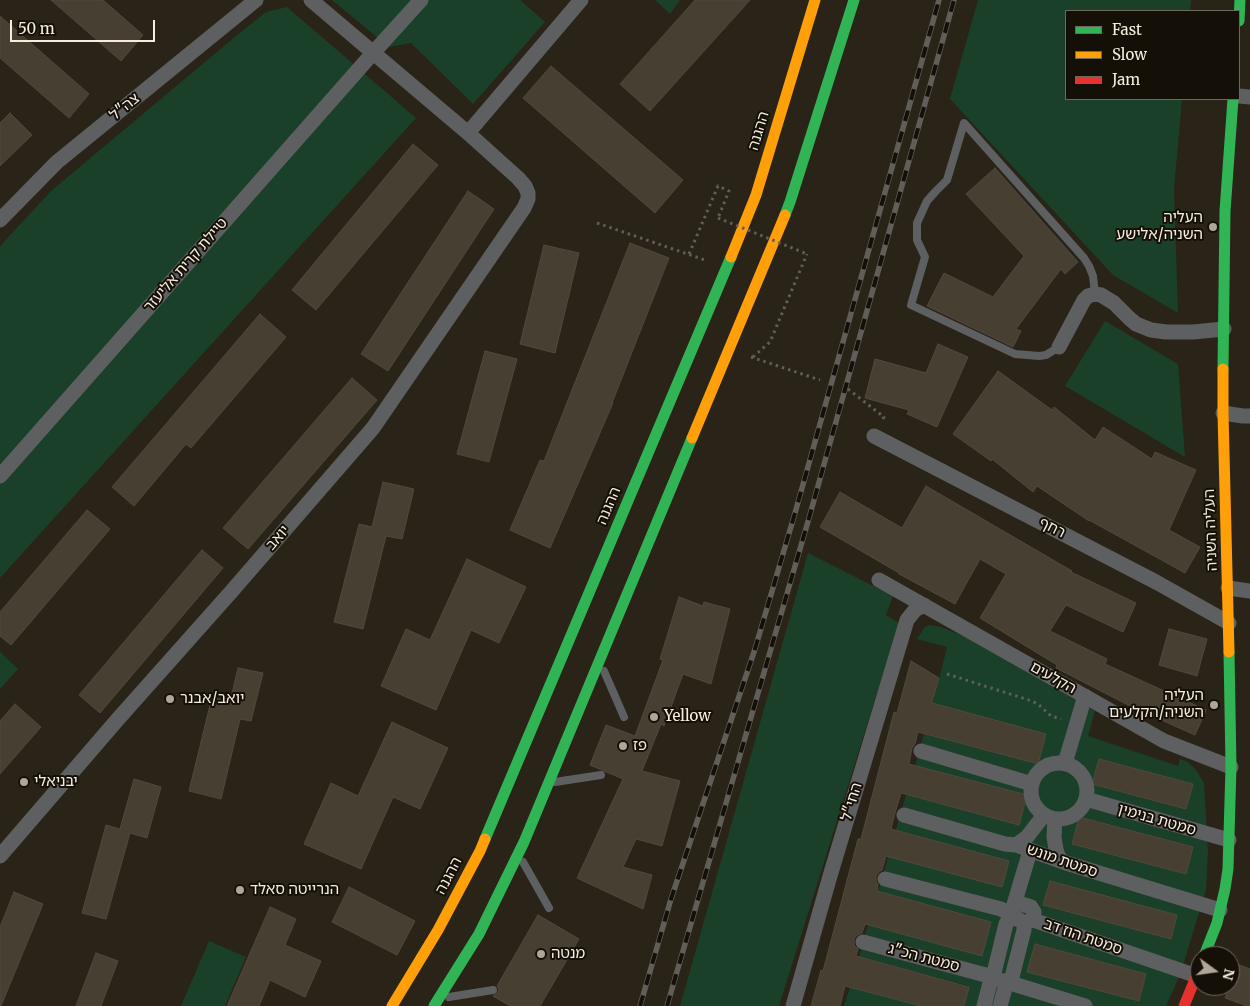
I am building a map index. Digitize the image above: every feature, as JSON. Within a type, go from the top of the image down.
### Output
[{"type":"main road","name":"ההגנה","points":[[392,1006],[438,930],[480,851],[724,273],[756,195],[815,0]]},
{"type":"main road","points":[[435,1003],[479,934],[519,851],[599,661],[790,202],[854,0]]},
{"type":"main road","name":"העליה השניה","points":[[1207,946],[1225,889],[1229,840],[1231,767],[1228,588],[1222,413],[1224,212],[1233,100]]},
{"type":"main road","points":[[1184,1006],[1190,991]]},
{"type":"street","name":"צה\"ל","points":[[0,220],[57,162],[256,0]]},
{"type":"street","points":[[310,0],[468,133],[581,0]]},
{"type":"street","name":"טיילת קרית אליעזר","points":[[0,476],[421,0]]},
{"type":"street","name":"יואב","points":[[0,856],[373,428],[524,208],[528,199],[525,186],[468,133]]},
{"type":"street","points":[[1059,347],[1084,300],[1088,296],[1095,294],[1107,298],[1136,324],[1151,330],[1193,332],[1224,330]]},
{"type":"street","points":[[1222,413],[1250,416]]},
{"type":"street","name":"רחף","points":[[874,436],[1156,582],[1228,623]]},
{"type":"street","name":"הקלעים","points":[[879,580],[1164,741],[1231,767]]},
{"type":"street","points":[[1228,588],[1250,591]]},
{"type":"street","name":"החי\"ל","points":[[793,1006],[907,620],[915,610],[924,605]]},
{"type":"street","points":[[1065,763],[1085,696]]},
{"type":"street","points":[[921,751],[1032,784]]},
{"type":"street","points":[[1065,763],[1081,773],[1087,790],[1086,800],[1082,808],[1075,814],[1067,818],[1058,819],[1049,817],[1035,806],[1030,788],[1039,771],[1047,765],[1065,763]]},
{"type":"street","name":"סמטת בנימין","points":[[1086,800],[1229,840]]},
{"type":"street","name":"סמטת מונש","points":[[904,815],[1005,844],[1016,845],[1063,862],[1220,910]]},
{"type":"street","points":[[1016,845],[1049,817]]},
{"type":"street","points":[[1049,817],[1056,848],[1063,862]]},
{"type":"street","points":[[1022,920],[1015,902],[1030,851]]},
{"type":"street","name":"סמטת הוז דב","points":[[885,879],[1005,910],[1022,920],[1190,969]]},
{"type":"street","points":[[984,1006],[994,976],[1006,924],[1022,920],[1034,912],[1031,906],[1015,902]]},
{"type":"street","name":"סמטת הכ\"ג","points":[[864,942],[994,976],[1010,983],[1086,1006]]},
{"type":"street","points":[[994,976],[1000,1006]]},
{"type":"lane","points":[[1059,347],[1046,355],[1016,354],[911,305],[925,257],[917,240],[917,223],[927,201],[947,180],[964,123],[1084,258],[1093,276],[1095,294]]},
{"type":"lane","points":[[599,661],[624,717]]},
{"type":"lane","points":[[548,783],[601,775]]},
{"type":"lane","points":[[519,851],[524,865],[549,908]]},
{"type":"lane","points":[[435,1003],[454,996],[493,990]]},
{"type":"path","points":[[689,254],[718,186],[729,191],[718,218],[807,254],[770,342],[753,357],[820,380]]},
{"type":"path","points":[[597,223],[706,261]]},
{"type":"path","points":[[848,389],[884,417],[874,436]]},
{"type":"path","points":[[946,674],[1032,701],[1051,716],[1077,724]]},
{"type":"green space","points":[[332,0],[520,0],[545,22],[473,104],[411,43],[389,47]]},
{"type":"green space","points":[[655,0],[680,0],[670,14]]},
{"type":"green space","points":[[978,0],[1191,0],[1190,10],[1065,10],[1065,100],[1182,100],[1174,189],[1178,313],[1113,275],[950,99]]},
{"type":"green space","points":[[287,7],[416,118],[0,578],[0,246],[51,191],[236,36],[266,12]]},
{"type":"green space","points":[[1105,321],[1178,364],[1185,457],[1065,386]]},
{"type":"green space","points":[[808,553],[893,596],[886,615],[899,623],[779,1006],[680,1006]]},
{"type":"green space","points":[[930,625],[941,627],[968,638],[1095,711],[1088,736],[1178,766],[1180,759],[1188,762],[1196,770],[1204,783],[1208,852],[1206,890],[1180,975],[1166,1006],[964,1006],[969,986],[859,957],[868,925],[982,955],[991,922],[878,892],[906,795],[1019,824],[1027,795],[915,766],[924,734],[1037,764],[1046,734],[933,704],[947,647],[917,639],[925,627]],"holes":[[[1099,759],[1192,784],[1186,809],[1092,784]],[[1079,817],[1192,847],[1185,874],[1072,844]],[[1050,881],[1171,939],[1043,905]],[[1035,944],[1146,974],[1139,1001],[1028,972]]]},
{"type":"green space","points":[[0,652],[18,669],[0,689]]},
{"type":"green space","points":[[209,941],[246,957],[225,1006],[181,1006]]},
{"type":"green space","points":[[850,987],[921,1006],[844,1006]]},
{"type":"building","points":[[51,0],[103,0],[143,35],[121,61]]},
{"type":"building","points":[[695,0],[750,0],[650,111],[620,84]]},
{"type":"building","points":[[0,16],[89,94],[69,118],[0,58]]},
{"type":"building","points":[[551,66],[683,180],[655,213],[523,98]]},
{"type":"building","points":[[10,113],[32,135],[0,166],[0,123]]},
{"type":"building","points":[[413,144],[438,165],[316,310],[292,290]]},
{"type":"building","points":[[995,168],[1078,262],[1065,274],[1061,269],[1016,329],[1021,331],[1013,347],[927,306],[944,273],[993,297],[1024,256],[966,194]]},
{"type":"building","points":[[468,191],[494,209],[388,371],[361,354]]},
{"type":"building","points":[[630,243],[669,258],[613,403],[550,548],[510,530],[540,460],[544,461]]},
{"type":"building","points":[[544,245],[579,253],[555,353],[520,344]]},
{"type":"building","points":[[260,314],[286,337],[191,448],[186,444],[134,506],[112,487]]},
{"type":"building","points":[[938,344],[968,357],[937,427],[907,414],[909,410],[865,398],[875,359],[926,373]]},
{"type":"building","points":[[485,351],[517,359],[489,462],[457,454]]},
{"type":"building","points":[[998,371],[1052,410],[1054,407],[1095,440],[1103,427],[1152,459],[1155,452],[1196,470],[1169,530],[1200,547],[1185,573],[1089,521],[1037,486],[1033,492],[992,459],[991,461],[953,434]]},
{"type":"building","points":[[352,378],[377,400],[248,549],[223,528]]},
{"type":"building","points":[[383,482],[414,489],[402,539],[386,536],[363,629],[334,622],[359,524],[372,527]]},
{"type":"building","points":[[926,486],[1071,572],[1136,603],[1123,632],[1066,605],[1050,631],[1107,659],[1105,664],[1206,710],[1195,735],[1132,707],[1056,668],[1057,665],[980,618],[1006,574],[980,559],[955,604],[899,574],[820,527],[840,492],[902,528]]},
{"type":"building","points":[[87,510],[110,529],[11,645],[0,636],[0,612]]},
{"type":"building","points":[[202,550],[223,568],[100,713],[79,695]]},
{"type":"building","points":[[467,559],[526,587],[499,643],[471,630],[436,710],[381,686],[406,629],[430,640]]},
{"type":"building","points":[[679,597],[703,606],[704,602],[730,609],[711,684],[683,674],[664,726],[661,724],[642,771],[680,781],[662,846],[636,839],[623,867],[652,875],[643,909],[577,878],[623,779],[590,765],[606,725],[635,736],[663,660],[660,659]]},
{"type":"building","points":[[1169,629],[1207,639],[1197,676],[1159,665]]},
{"type":"building","points":[[911,661],[939,678],[932,703],[1046,734],[1038,764],[918,732],[912,748],[909,764],[1027,795],[1019,825],[901,793],[895,813],[891,829],[1009,861],[1002,887],[886,856],[882,870],[876,876],[877,891],[991,922],[982,956],[865,924],[862,933],[854,939],[854,945],[858,949],[856,956],[969,987],[964,1006],[921,1006],[845,986],[840,1006],[811,1006],[821,970],[823,971],[858,839],[861,839],[894,712],[897,713]]},
{"type":"building","points":[[238,668],[263,673],[251,721],[240,719],[221,799],[189,791],[212,697],[230,702]]},
{"type":"building","points":[[15,704],[41,727],[0,774],[0,721]]},
{"type":"building","points":[[392,722],[448,748],[420,809],[393,797],[361,869],[304,844],[331,783],[358,796]]},
{"type":"building","points":[[1099,759],[1193,784],[1186,809],[1092,784]]},
{"type":"building","points":[[134,779],[161,787],[147,838],[130,833],[106,919],[82,913],[106,825],[120,829]]},
{"type":"building","points":[[1079,817],[1193,847],[1186,874],[1072,844]]},
{"type":"building","points":[[1050,881],[1177,915],[1171,939],[1043,905]]},
{"type":"building","points":[[349,887],[415,921],[397,955],[332,922]]},
{"type":"building","points":[[14,892],[43,904],[0,1006],[0,927]]},
{"type":"building","points":[[270,907],[296,919],[285,945],[321,961],[305,997],[270,980],[259,1006],[227,1006]]},
{"type":"building","points":[[538,915],[579,939],[540,1006],[510,1006],[493,996],[498,992],[497,986]]},
{"type":"building","points":[[1035,944],[1146,974],[1139,1001],[1027,972]]},
{"type":"building","points":[[96,953],[118,961],[101,1006],[76,1006]]},
{"type":"building","points":[[1240,965],[1250,969],[1250,1006],[1225,998],[1226,996],[1240,996]]},
{"type":"railway","points":[[640,1006],[671,899],[755,649],[939,0]]},
{"type":"railway","points":[[667,1006],[809,518],[954,0]]},
{"type":"traffic: fast","points":[[785,215],[854,0]]},
{"type":"traffic: fast","points":[[1240,0],[1240,10]]},
{"type":"traffic: fast","points":[[1223,369],[1225,211],[1233,100]]},
{"type":"traffic: fast","points":[[485,839],[731,257]]},
{"type":"traffic: fast","points":[[434,1006],[479,934],[524,842],[692,438]]},
{"type":"traffic: fast","points":[[1208,946],[1217,923],[1228,869],[1231,767],[1229,652]]},
{"type":"traffic: slow","points":[[731,257],[756,195],[815,0]]},
{"type":"traffic: slow","points":[[692,438],[785,215]]},
{"type":"traffic: slow","points":[[1223,369],[1229,652]]},
{"type":"traffic: slow","points":[[392,1006],[438,930],[485,839]]},
{"type":"traffic: jam","points":[[1184,1006],[1190,991]]},
{"type":"place","name":"העליה השניה/אלישע","points":[[1213,227]]},
{"type":"place","name":"יואב/אבנר","points":[[170,699]]},
{"type":"place","name":"העליה השניה/הקלעים","points":[[1214,705]]},
{"type":"place","name":"Yellow","points":[[654,717]]},
{"type":"place","name":"פז","points":[[623,746]]},
{"type":"place","name":"יבניאלי","points":[[24,782]]},
{"type":"place","name":"הנרייטה סאלד","points":[[240,890]]},
{"type":"place","name":"מנטה","points":[[541,954]]}]
